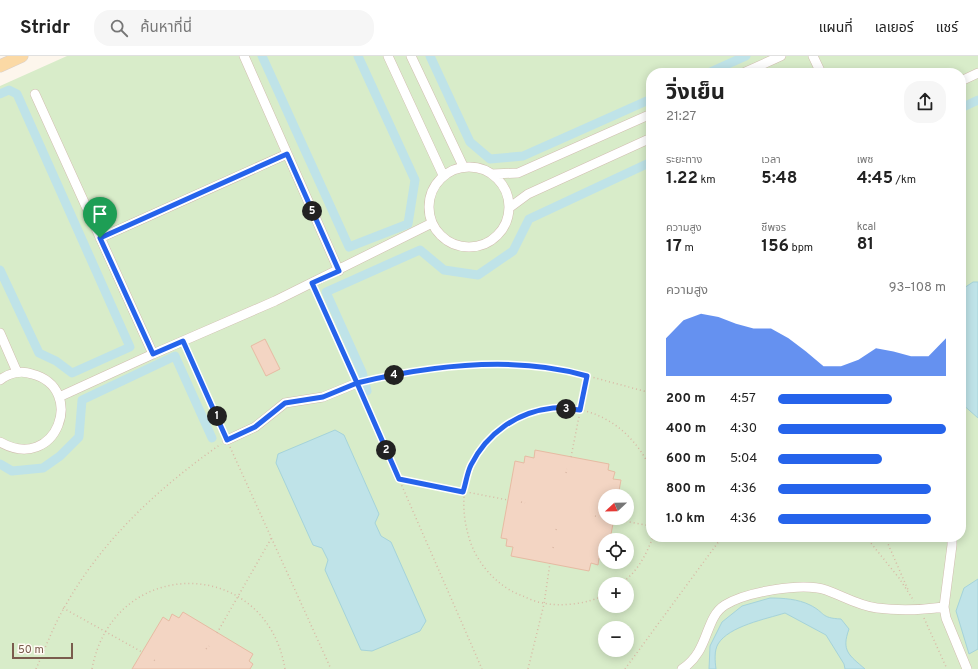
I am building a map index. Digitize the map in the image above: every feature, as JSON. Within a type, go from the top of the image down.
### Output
[{"type":"main road","points":[[1,65],[22,56]]},
{"type":"street","points":[[244,56],[339,271]]},
{"type":"street","points":[[388,56],[443,175]]},
{"type":"street","points":[[411,56],[463,166]]},
{"type":"street","points":[[754,68],[781,56]]},
{"type":"street","points":[[813,56],[819,68]]},
{"type":"street","points":[[966,79],[978,73]]},
{"type":"street","points":[[35,94],[153,354]]},
{"type":"street","points":[[492,174],[505,189],[509,208],[507,220],[497,235],[482,245],[471,247],[459,246],[438,234],[429,215],[429,198],[432,189],[443,175],[452,169],[463,166],[473,166],[492,174],[518,173],[646,116]]},
{"type":"street","points":[[509,208],[528,194],[646,140]]},
{"type":"street","points":[[100,238],[287,154]]},
{"type":"street","points":[[59,397],[153,354],[275,302],[432,224]]},
{"type":"street","points":[[0,333],[17,372]]},
{"type":"street","points":[[0,380],[17,372],[28,372],[47,380],[59,397],[62,408],[61,419],[57,430],[46,442],[31,449],[20,450],[9,448],[0,442]]},
{"type":"street","points":[[227,440],[255,427],[285,403],[323,397],[357,383]]},
{"type":"street","points":[[952,542],[944,606],[946,618],[967,669]]},
{"type":"street","points":[[682,669],[695,659],[701,650],[715,616],[723,606],[744,596],[800,587],[815,587],[877,608],[921,610],[944,606]]},
{"type":"path","points":[[312,283],[482,669]]},
{"type":"path","points":[[183,341],[331,669]]},
{"type":"path","points":[[357,383],[422,370],[477,364],[562,369],[646,392]]},
{"type":"path","points":[[571,457],[587,376]]},
{"type":"path","points":[[598,596],[574,604],[544,604],[515,594],[491,576],[473,551],[464,522],[463,492],[470,466],[484,444],[504,425],[528,413],[554,408],[580,410],[605,418],[626,433],[643,453],[646,459]]},
{"type":"path","points":[[36,669],[63,608],[99,554],[137,513],[182,471],[227,440]]},
{"type":"path","points":[[566,473],[567,469]]},
{"type":"path","points":[[399,479],[508,500]]},
{"type":"path","points":[[521,502],[525,503]]},
{"type":"path","points":[[634,523],[646,525]]},
{"type":"path","points":[[556,530],[557,526]]},
{"type":"path","points":[[217,633],[272,537]]},
{"type":"path","points":[[629,577],[646,556],[651,542]]},
{"type":"path","points":[[625,669],[718,542]]},
{"type":"path","points":[[870,542],[921,610],[947,669]]},
{"type":"path","points":[[888,542],[911,596]]},
{"type":"path","points":[[528,669],[544,604],[550,563]]},
{"type":"path","points":[[92,669],[97,647],[109,625],[130,603],[140,596],[166,586],[201,583],[238,597],[261,615],[271,629],[279,646],[285,669]]},
{"type":"path","points":[[63,608],[142,652]]},
{"type":"path","points":[[206,649],[209,646]]},
{"type":"green space","points":[[67,56],[978,56],[978,669],[0,669],[0,86]]},
{"type":"water","points":[[973,282],[978,282],[978,418],[966,407],[966,287]]},
{"type":"water","points":[[335,430],[344,435],[379,514],[375,523],[381,536],[391,542],[426,621],[420,631],[372,651],[361,650],[325,570],[328,560],[322,548],[313,545],[276,463],[278,454]]},
{"type":"water","points":[[978,579],[978,649],[969,654],[956,611],[964,588]]},
{"type":"water","points":[[770,598],[801,601],[830,618],[841,619],[849,629],[846,648],[851,656],[865,669],[845,669],[844,664],[826,635],[785,613],[748,624],[730,632],[718,644],[715,656],[716,669],[709,669],[710,646],[722,622],[742,606]]},
{"type":"building","points":[[265,339],[280,369],[266,376],[251,346]]},
{"type":"building","points":[[535,450],[609,464],[608,470],[615,472],[613,479],[621,480],[619,489],[598,489],[598,525],[613,525],[611,533],[598,533],[598,565],[591,563],[589,571],[511,556],[513,547],[506,546],[507,539],[501,538],[515,461],[524,463],[525,456],[534,458]]},
{"type":"building","points":[[183,612],[253,654],[249,661],[253,664],[250,669],[132,669],[163,617],[169,621],[172,614],[179,618]]},
{"type":"waterway","points":[[262,56],[349,247],[408,224],[415,180],[358,56]]},
{"type":"waterway","points":[[430,56],[470,142],[490,159],[523,156],[646,101]]},
{"type":"waterway","points":[[719,68],[746,56]]},
{"type":"waterway","points":[[0,94],[9,90],[17,94],[130,347],[72,373],[56,361],[39,353],[0,270]]},
{"type":"waterway","points":[[966,106],[978,100]]},
{"type":"waterway","points":[[367,391],[362,372],[326,292],[420,250],[444,270],[478,275],[513,251],[529,219],[646,164]]},
{"type":"waterway","points":[[0,464],[12,471],[43,468],[60,456],[79,437],[82,400],[175,356],[212,438]]},
{"type":"route","points":[[100,238],[153,354],[183,341],[227,440],[255,427],[285,403],[323,397],[357,383],[399,479],[463,492],[470,466],[484,444],[504,425],[528,413],[554,408],[580,410],[587,376],[562,369],[477,364],[422,370],[357,383],[312,283],[339,271],[287,154],[100,238]]}]
